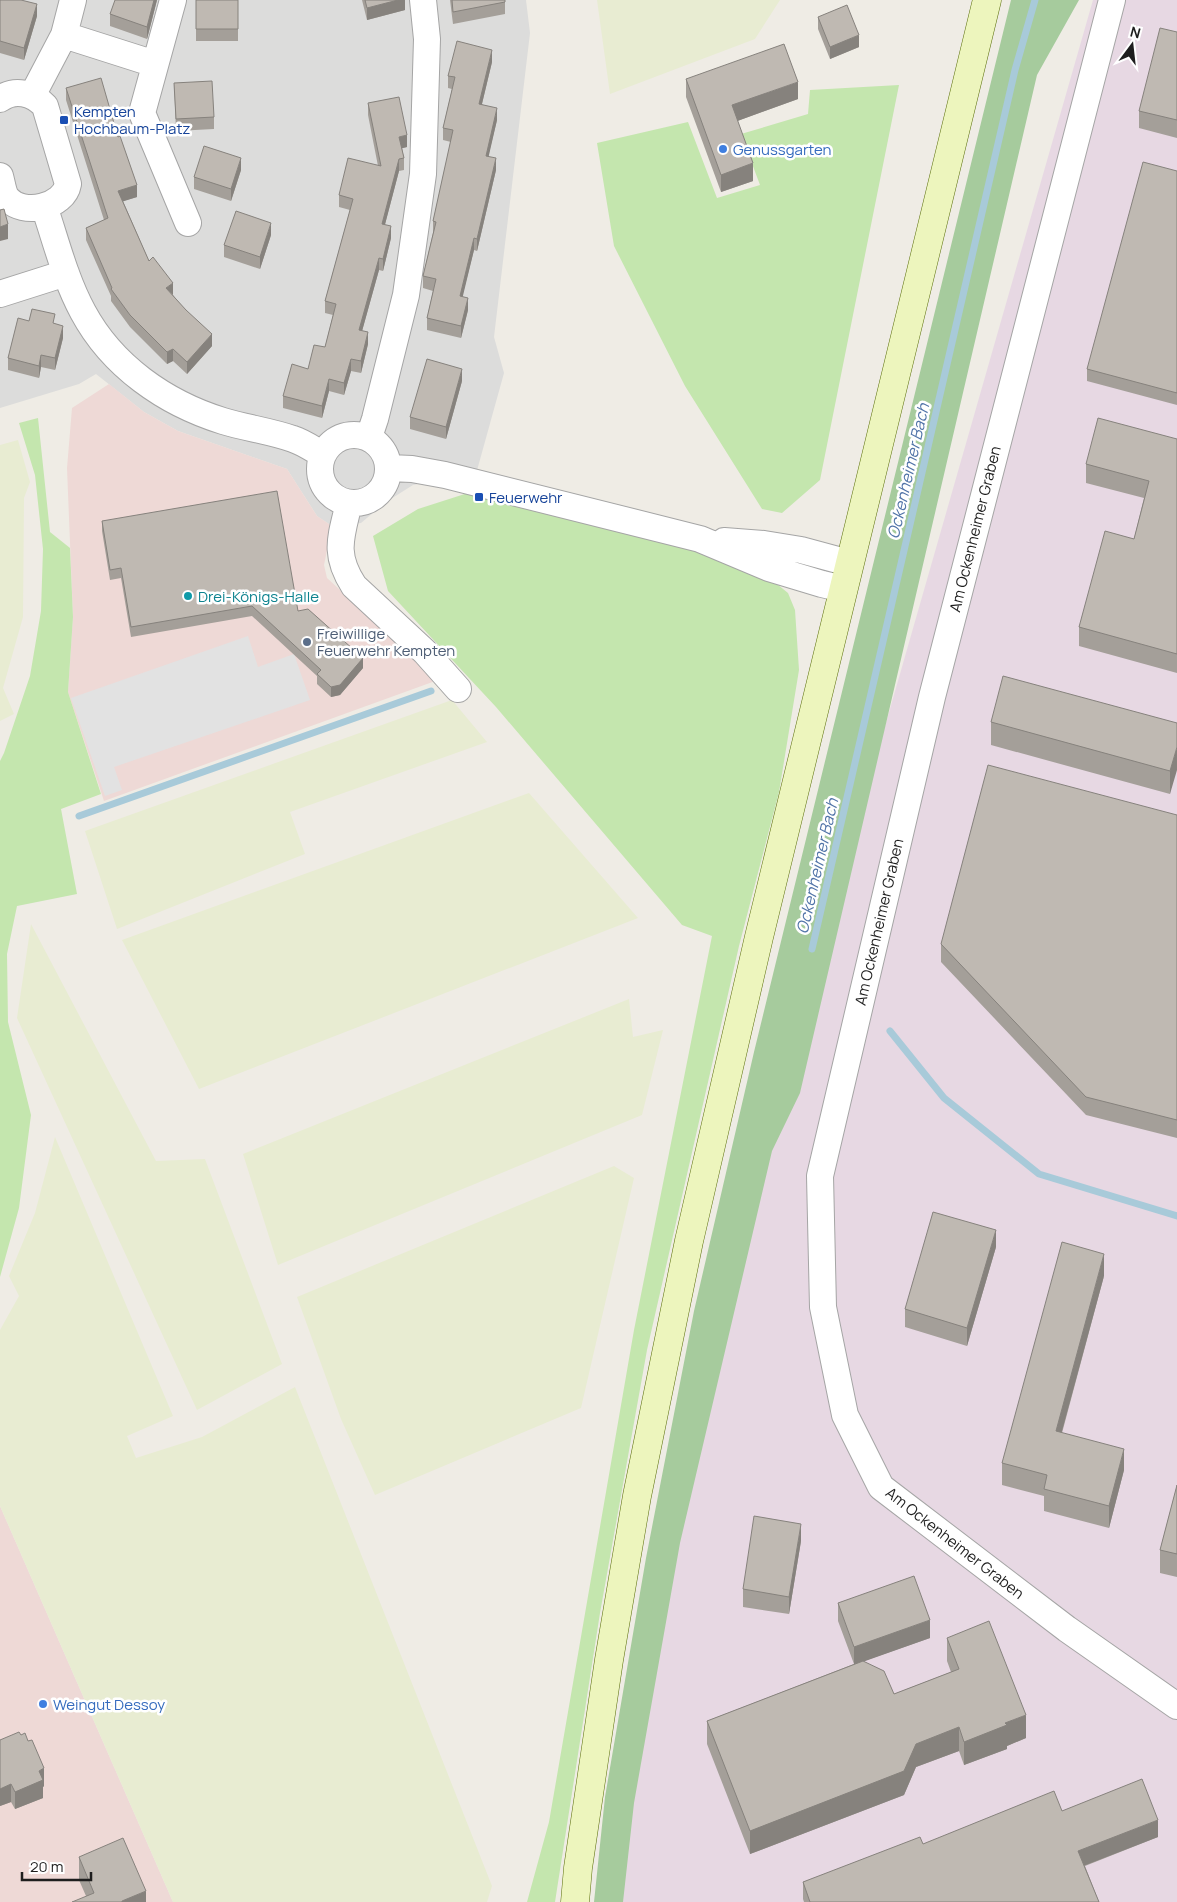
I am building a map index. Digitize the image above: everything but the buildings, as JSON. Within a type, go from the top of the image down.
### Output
[{"type":"main road","points":[[575,1902],[578,1868],[609,1660],[637,1496],[691,1231],[759,938],[986,0]]},
{"type":"street","points":[[32,96],[64,35],[73,0]]},
{"type":"street","points":[[173,0],[168,25],[142,113],[188,222]]},
{"type":"street","points":[[368,437],[376,419],[406,295],[422,174],[427,39],[423,0]]},
{"type":"street","name":"Am Ockenheimer Graben","points":[[1112,0],[932,697],[820,1176],[822,1307],[845,1415],[881,1487],[1067,1629],[1177,1706]]},
{"type":"street","points":[[64,35],[155,64]]},
{"type":"street","points":[[0,99],[14,93],[27,93],[45,106],[68,184],[68,190],[61,198],[44,206],[27,208],[10,201],[6,196],[0,176]]},
{"type":"street","points":[[44,206],[66,273],[82,311],[92,328],[121,362],[148,385],[195,411],[223,421],[294,439],[322,455]]},
{"type":"street","points":[[0,294],[66,273]]},
{"type":"street","points":[[360,435],[368,437],[377,443],[388,459],[388,478],[377,495],[359,504],[339,500],[330,494],[320,476],[322,455],[327,447],[342,437],[360,435]]},
{"type":"street","points":[[389,468],[412,469],[445,475],[700,539],[769,568],[822,584],[846,576]]},
{"type":"street","points":[[349,503],[340,547],[346,574],[354,586],[424,652],[458,689]]},
{"type":"shaded area","points":[[0,0],[526,0],[530,33],[494,337],[504,373],[471,492],[429,482],[413,485],[386,502],[361,523],[332,526],[317,516],[287,469],[178,431],[144,412],[96,374],[79,384],[0,408]]},
{"type":"shaded area","points":[[1093,0],[1177,0],[1177,1902],[604,1902],[676,1456]]},
{"type":"shaded area","points":[[109,384],[144,412],[178,431],[287,469],[317,516],[332,526],[324,565],[327,578],[438,680],[104,801],[68,692],[73,617],[67,468],[72,408]]},
{"type":"shaded area","points":[[248,636],[258,667],[294,654],[310,700],[114,767],[122,790],[105,796],[71,698]]},
{"type":"shaded area","name":"Weingut Dessoy","points":[[0,1506],[173,1902],[0,1902]]},
{"type":"green space","points":[[597,0],[780,0],[755,39],[610,94]]},
{"type":"green space","points":[[1011,0],[1079,0],[1037,75],[800,1093],[772,1151],[680,1543],[634,1803],[623,1902],[594,1902],[605,1797],[646,1558],[694,1311],[754,1052]]},
{"type":"green space","points":[[899,85],[820,480],[782,513],[762,509],[685,386],[614,246],[597,143],[688,122],[717,198],[760,185],[741,134],[808,114],[810,90]]},
{"type":"green space","points":[[38,418],[50,532],[70,548],[73,617],[68,692],[101,794],[61,809],[77,894],[17,906],[7,954],[8,1022],[31,1115],[19,1208],[0,1277],[0,761],[30,676],[41,611],[43,549],[35,475],[19,423]]},
{"type":"green space","points":[[18,440],[30,482],[24,498],[23,617],[3,688],[14,714],[0,721],[0,445]]},
{"type":"green space","points":[[471,492],[705,551],[767,576],[788,593],[795,610],[799,670],[779,792],[739,946],[647,1350],[600,1613],[555,1902],[527,1902],[549,1822],[634,1330],[712,936],[682,925],[496,707],[388,591],[373,536],[418,509]]},
{"type":"green space","points":[[452,700],[487,742],[290,812],[305,854],[117,929],[85,831]]},
{"type":"green space","points":[[529,793],[638,918],[199,1089],[122,940]]},
{"type":"green space","points":[[31,924],[156,1161],[205,1159],[282,1364],[197,1410],[17,1018]]},
{"type":"green space","points":[[629,999],[633,1037],[663,1030],[642,1115],[278,1265],[243,1154]]},
{"type":"green space","points":[[55,1137],[173,1416],[127,1436],[136,1458],[202,1437],[295,1387],[492,1886],[487,1902],[173,1902],[0,1506],[0,1330],[19,1296],[9,1276],[35,1213]]},
{"type":"green space","points":[[614,1166],[634,1178],[581,1408],[375,1495],[341,1419],[297,1297]]},
{"type":"waterway","name":"Ockenheimer Bach","points":[[812,949],[1015,70],[1035,0]]},
{"type":"waterway","points":[[79,816],[431,691]]},
{"type":"waterway","name":"Ockenheimer Bach","points":[[890,1031],[944,1098],[1039,1174],[1177,1216]]},
{"type":"place","name":"Kempten Hochbaum-Platz","points":[[64,120]]},
{"type":"place","name":"Genussgarten","points":[[723,149]]},
{"type":"place","name":"Feuerwehr","points":[[479,497]]},
{"type":"place","name":"Drei-Königs-Halle","points":[[188,596]]},
{"type":"place","name":"Freiwillige Feuerwehr Kempten","points":[[307,642]]},
{"type":"place","name":"Weingut Dessoy","points":[[43,1704]]}]
